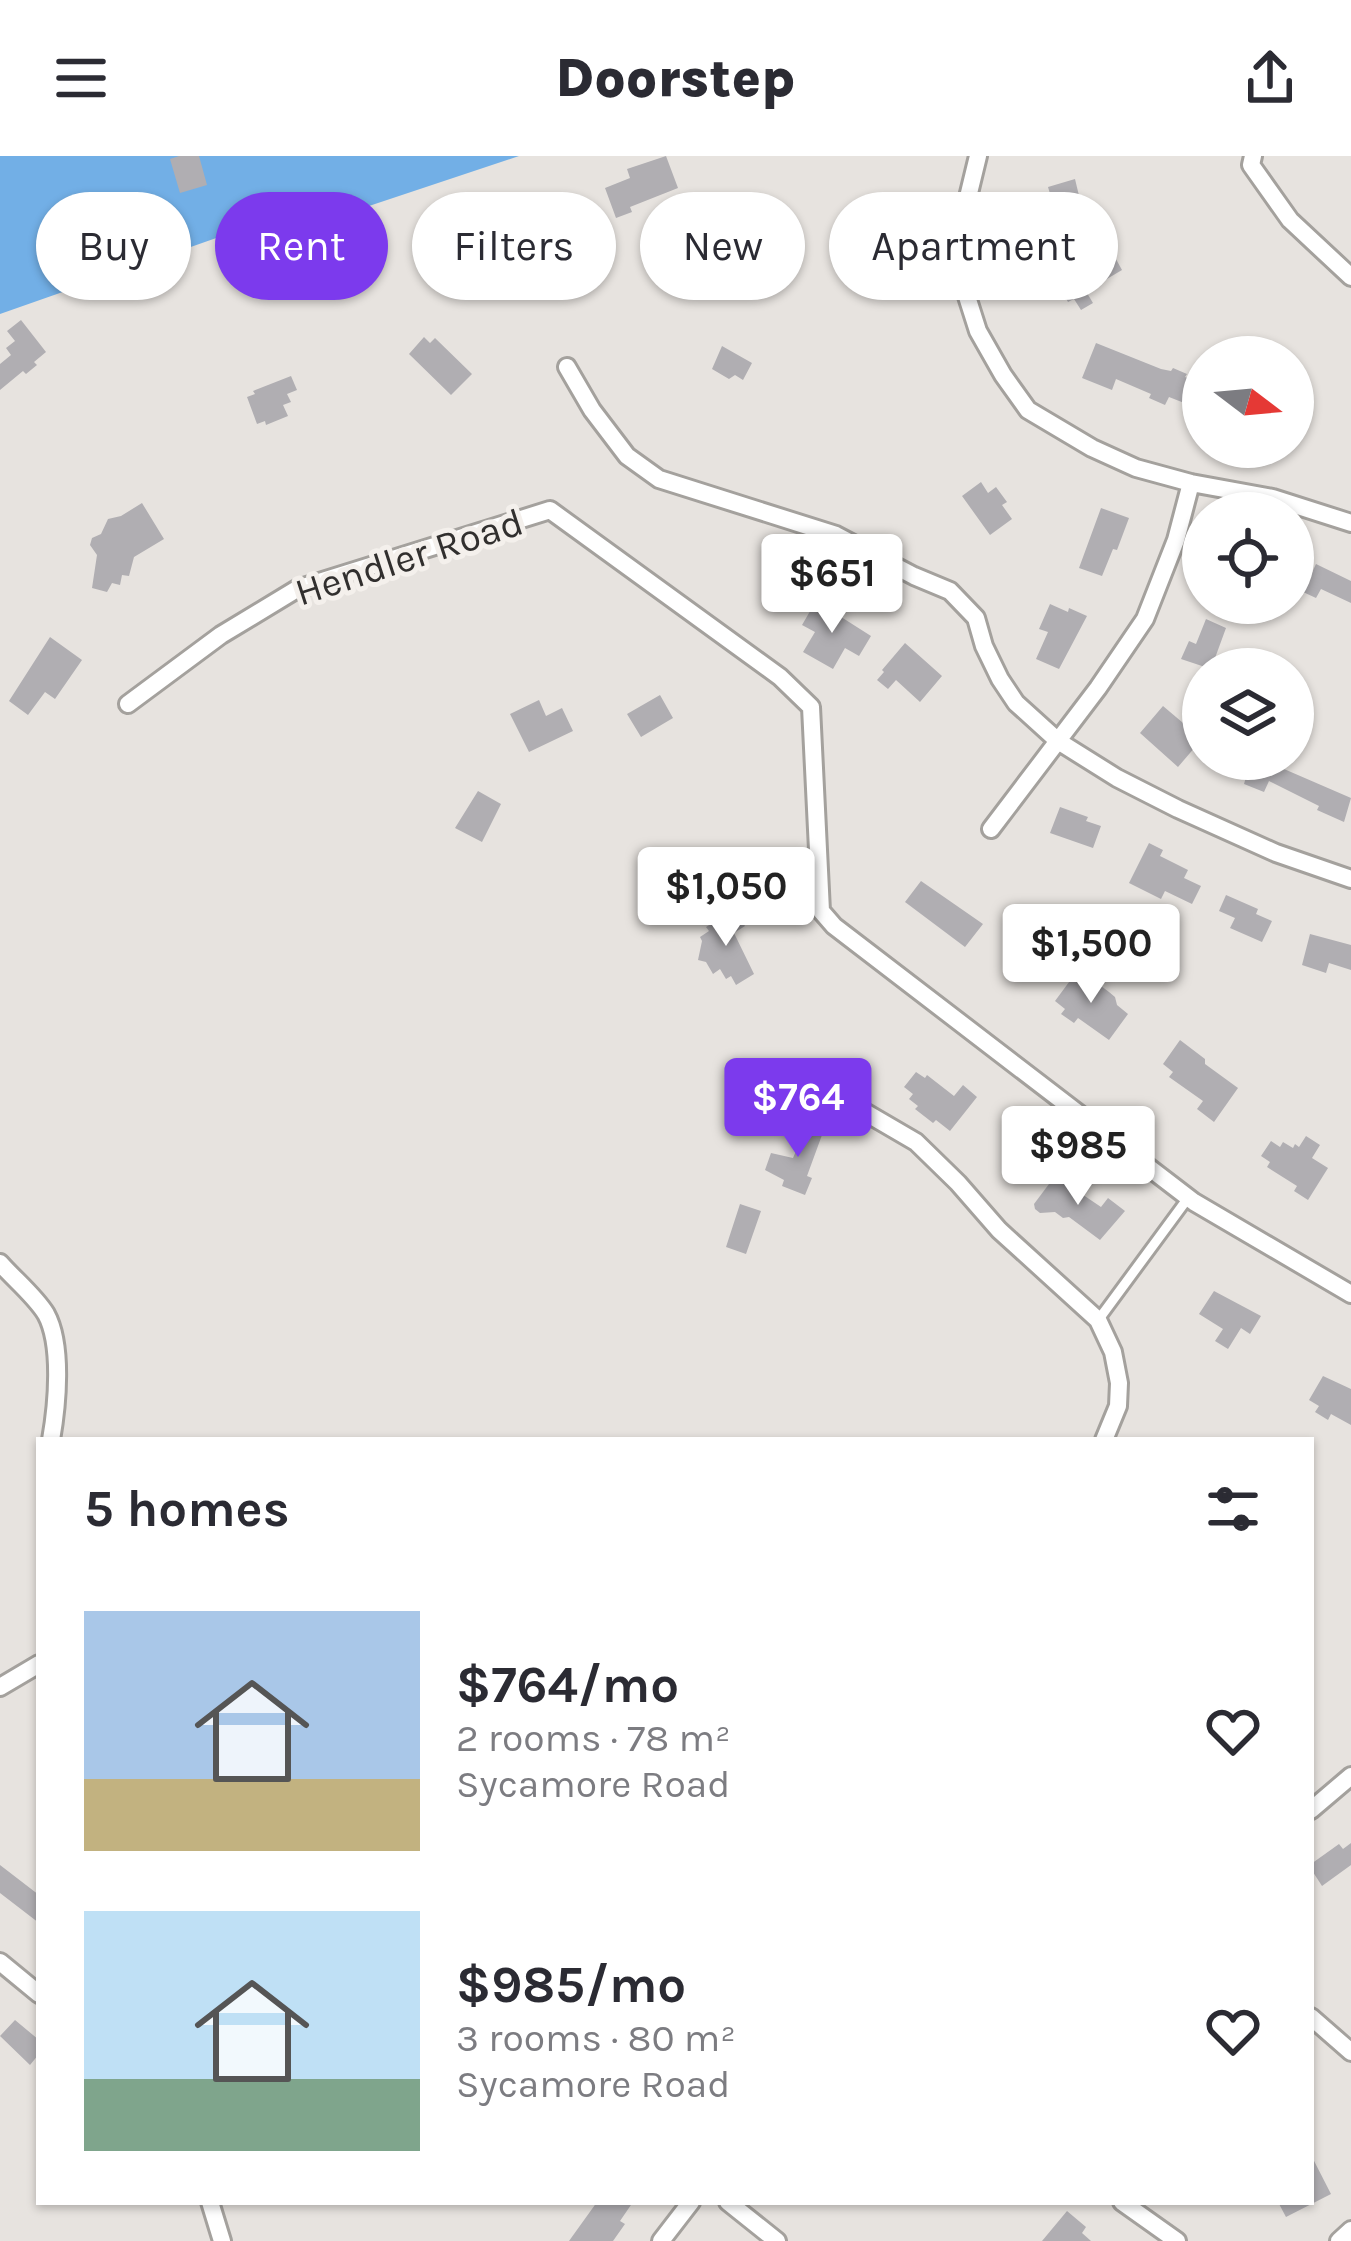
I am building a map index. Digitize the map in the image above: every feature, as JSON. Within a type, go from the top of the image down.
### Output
[{"type":"street","points":[[978,156],[961,226],[963,284],[978,331],[1028,410],[1136,468],[1273,498],[1351,523]]},
{"type":"street","points":[[1252,156],[1251,165],[1281,209],[1351,277]]},
{"type":"street","points":[[567,367],[624,452],[659,479],[836,535],[950,591],[976,618],[984,646],[1016,703],[1058,741],[1178,809],[1276,853],[1351,879]]},
{"type":"street","points":[[991,829],[1145,620],[1176,540],[1191,483]]},
{"type":"street","name":"Hendler Road","points":[[128,704],[221,635],[296,590],[550,510],[780,677],[811,707],[820,911],[1188,1198]]},
{"type":"street","points":[[821,1094],[856,1107],[916,1142],[999,1230],[1098,1320],[1113,1352],[1119,1383],[1118,1406],[1105,1437]]},
{"type":"street","points":[[1188,1198],[1351,1294]]},
{"type":"street","points":[[0,1263],[45,1312],[53,1334],[57,1403],[51,1437]]},
{"type":"street","points":[[0,1687],[36,1666]]},
{"type":"street","points":[[1314,1807],[1351,1776]]},
{"type":"street","points":[[0,1962],[36,1992]]},
{"type":"street","points":[[1314,2020],[1351,2052]]},
{"type":"street","points":[[211,2205],[222,2241]]},
{"type":"street","points":[[662,2241],[689,2205]]},
{"type":"street","points":[[732,2205],[777,2241]]},
{"type":"street","points":[[1126,2205],[1177,2241]]},
{"type":"street","points":[[1339,2241],[1351,2230]]},
{"type":"lane","points":[[1098,1320],[1188,1198]]},
{"type":"water","points":[[0,156],[519,156],[388,200],[388,192],[215,192],[215,239],[191,247],[191,192],[36,192],[36,300],[40,300],[0,314]]},
{"type":"building","points":[[199,156],[207,185],[180,192],[170,159]]},
{"type":"building","points":[[666,156],[678,188],[640,192],[640,203],[630,207],[632,212],[616,218],[616,192],[605,188],[630,178],[627,169]]},
{"type":"building","points":[[1075,179],[1078,192],[1049,192],[1048,187]]},
{"type":"building","points":[[1075,300],[1091,300],[1093,303],[1081,310]]},
{"type":"building","points":[[21,320],[46,352],[34,362],[37,365],[0,390],[0,364],[11,355],[6,348],[15,341],[7,331]]},
{"type":"building","points":[[424,337],[430,343],[435,338],[472,374],[451,395],[409,354]]},
{"type":"building","points":[[1096,343],[1161,369],[1182,372],[1182,402],[1169,397],[1165,405],[1116,379],[1112,390],[1082,378]]},
{"type":"building","points":[[722,346],[752,363],[743,380],[735,375],[729,379],[712,369]]},
{"type":"building","points":[[291,376],[297,390],[287,394],[291,402],[283,405],[288,416],[257,424],[247,397]]},
{"type":"building","points":[[981,482],[988,493],[996,487],[1012,519],[990,535],[962,496]]},
{"type":"building","points":[[142,503],[164,539],[134,557],[129,576],[122,575],[120,585],[112,583],[107,592],[92,588],[97,555],[90,545],[92,538],[101,534],[108,519]]},
{"type":"building","points":[[1101,508],[1129,518],[1102,576],[1079,568]]},
{"type":"building","points":[[1316,564],[1351,581],[1351,603],[1321,589],[1314,597]]},
{"type":"building","points":[[816,601],[871,636],[859,656],[845,648],[833,669],[803,652],[815,632],[802,625]]},
{"type":"building","points":[[1050,604],[1087,616],[1059,669],[1036,659],[1048,632],[1039,629]]},
{"type":"building","points":[[1204,624],[1226,628],[1219,648],[1186,648],[1189,641],[1196,644]]},
{"type":"building","points":[[50,637],[82,660],[55,699],[45,692],[28,715],[9,701]]},
{"type":"building","points":[[905,643],[942,676],[920,702],[896,680],[888,689],[877,680]]},
{"type":"building","points":[[660,695],[673,718],[641,737],[627,714]]},
{"type":"building","points":[[539,700],[546,716],[562,708],[573,731],[529,752],[510,714]]},
{"type":"building","points":[[1163,706],[1182,722],[1182,762],[1178,767],[1140,733]]},
{"type":"building","points":[[1245,780],[1309,780],[1351,798],[1344,822],[1269,781],[1264,792],[1244,784]]},
{"type":"building","points":[[478,791],[501,804],[482,842],[455,828]]},
{"type":"building","points":[[1060,807],[1101,826],[1093,848],[1050,833]]},
{"type":"building","points":[[1149,843],[1163,850],[1160,856],[1188,870],[1184,878],[1201,886],[1192,904],[1165,891],[1161,899],[1129,883]]},
{"type":"building","points":[[921,881],[983,924],[965,947],[905,902]]},
{"type":"building","points":[[1226,895],[1272,921],[1262,942],[1230,928],[1235,918],[1219,911]]},
{"type":"building","points":[[735,909],[745,926],[734,933],[754,974],[736,985],[731,976],[726,979],[720,969],[713,974],[706,962],[698,960],[700,937],[709,931],[706,927]]},
{"type":"building","points":[[1310,934],[1351,945],[1351,970],[1329,963],[1326,973],[1302,965]]},
{"type":"building","points":[[1075,974],[1086,982],[1089,977],[1109,992],[1128,1014],[1109,1040],[1078,1018],[1074,1023],[1061,1014],[1065,1009],[1055,1001]]},
{"type":"building","points":[[1180,1040],[1238,1088],[1214,1122],[1197,1109],[1203,1101],[1169,1077],[1173,1072],[1163,1064]]},
{"type":"building","points":[[916,1072],[954,1096],[963,1085],[977,1097],[950,1131],[915,1109],[918,1106],[909,1099],[913,1094],[904,1087]]},
{"type":"building","points":[[810,1119],[826,1124],[805,1195],[782,1186],[784,1180],[765,1170],[771,1153],[793,1158]]},
{"type":"building","points":[[1306,1136],[1320,1145],[1312,1158],[1328,1168],[1308,1200],[1294,1191],[1297,1186],[1267,1167],[1270,1162],[1261,1156],[1271,1141],[1293,1148]]},
{"type":"building","points":[[1055,1176],[1101,1207],[1108,1198],[1125,1211],[1100,1240],[1069,1217],[1040,1213],[1034,1204]]},
{"type":"building","points":[[740,1204],[761,1211],[746,1254],[726,1247]]},
{"type":"building","points":[[1214,1291],[1261,1316],[1250,1334],[1241,1328],[1228,1349],[1215,1341],[1223,1329],[1199,1314]]},
{"type":"building","points":[[1323,1376],[1351,1389],[1351,1425],[1315,1412],[1319,1406],[1309,1400]]},
{"type":"building","points":[[1351,1843],[1351,1865],[1322,1886],[1314,1874],[1314,1862],[1339,1844],[1343,1849]]},
{"type":"building","points":[[0,1865],[36,1893],[36,1921],[0,1893]]},
{"type":"building","points":[[15,2020],[36,2038],[36,2058],[30,2065],[0,2036]]},
{"type":"building","points":[[1314,2161],[1331,2194],[1314,2203]]},
{"type":"building","points":[[595,2205],[631,2205],[613,2241],[569,2241]]},
{"type":"building","points":[[1280,2205],[1309,2205],[1286,2217]]},
{"type":"building","points":[[1067,2211],[1086,2227],[1082,2233],[1091,2241],[1042,2241]]}]
